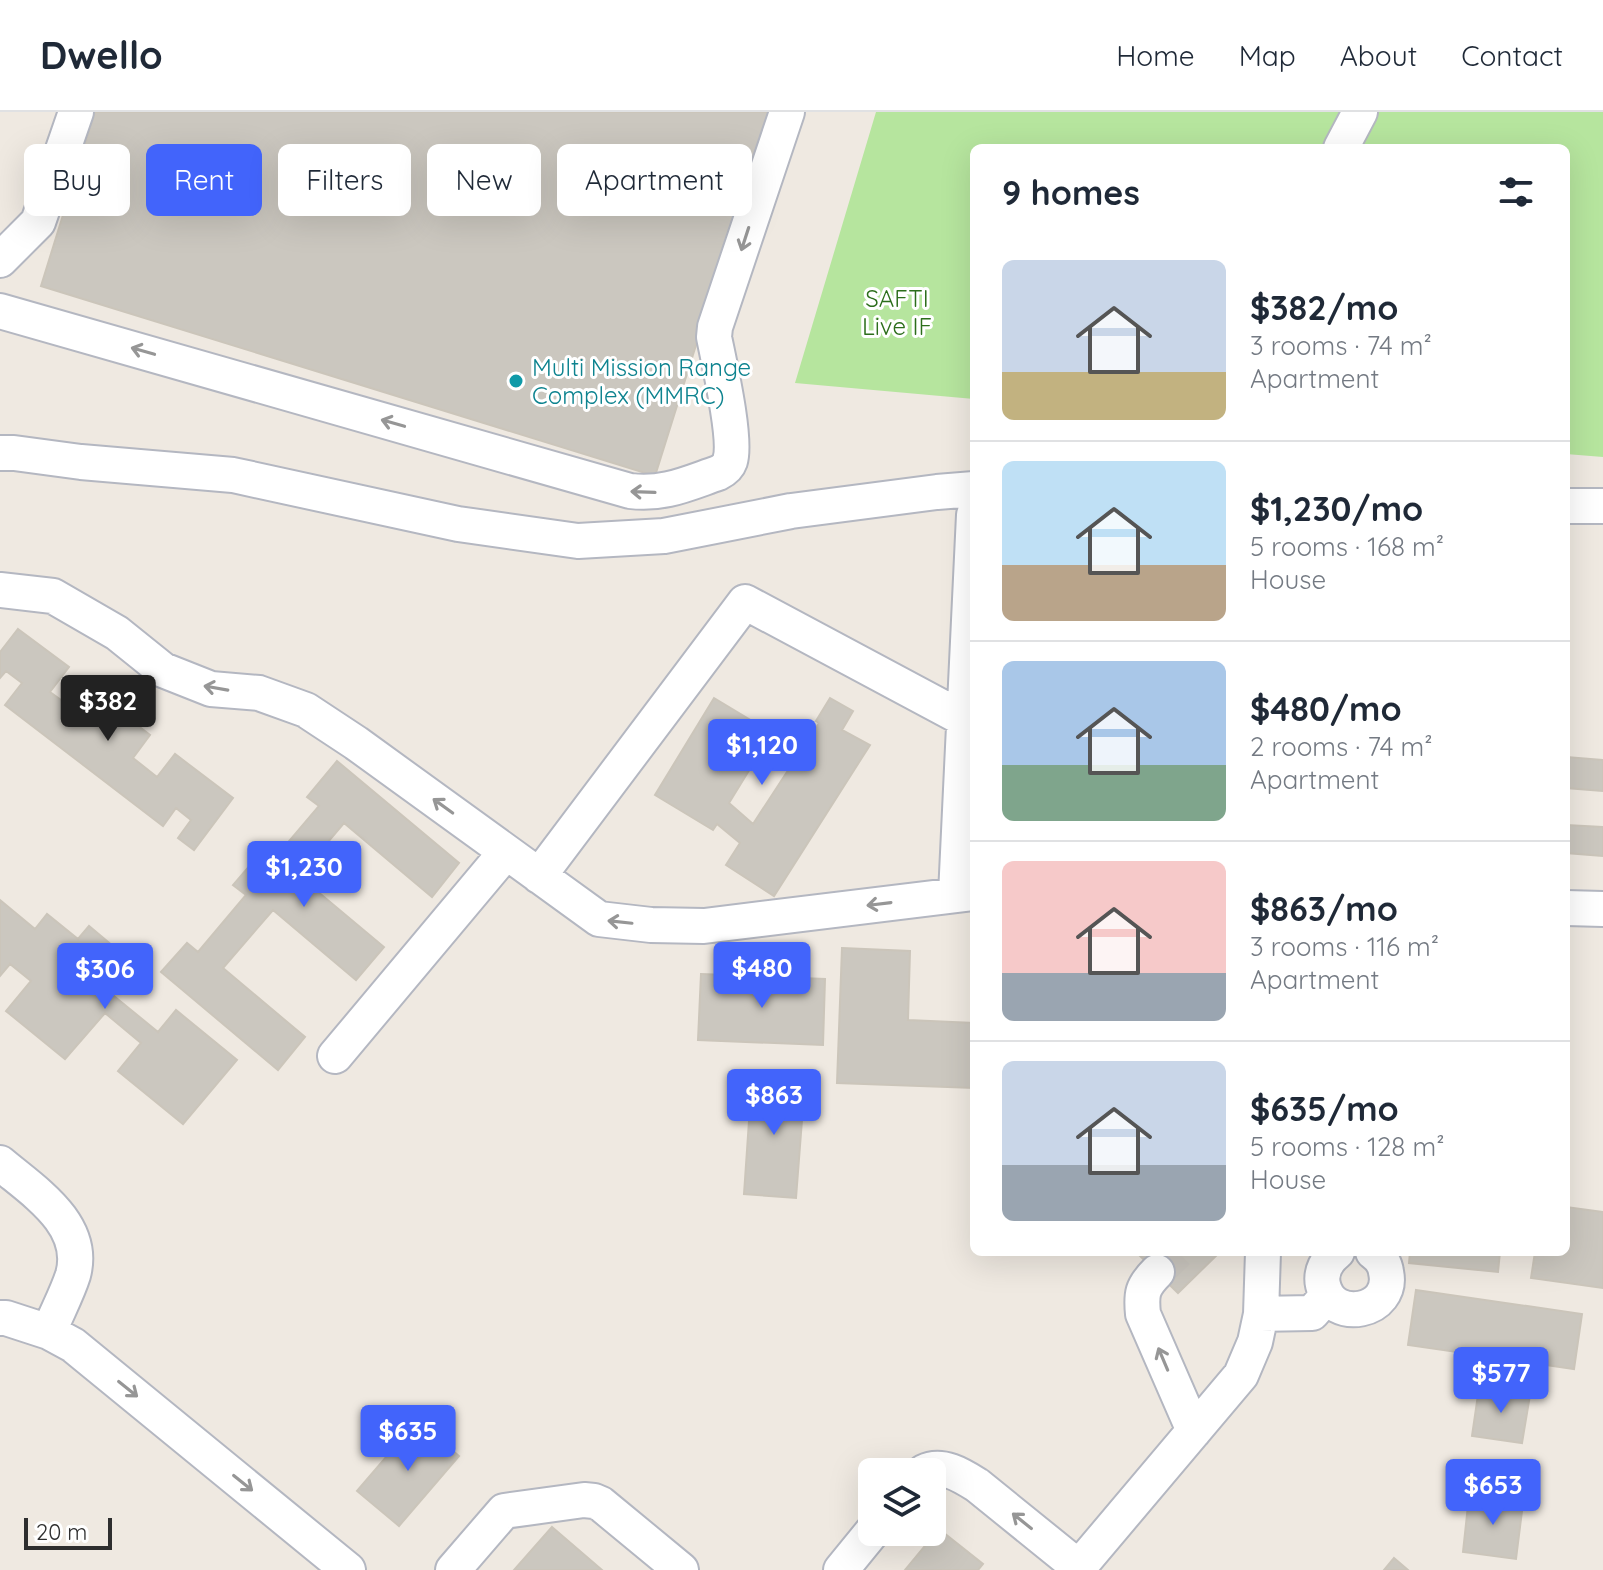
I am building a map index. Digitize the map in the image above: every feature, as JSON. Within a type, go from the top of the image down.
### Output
[{"type":"lane","points":[[0,260],[38,222],[76,112]]},
{"type":"lane","points":[[0,311],[630,491],[666,491],[718,473],[726,469],[730,462],[732,440],[714,337],[715,327],[787,112]]},
{"type":"lane","points":[[1343,144],[1360,112]]},
{"type":"lane","points":[[0,453],[233,475],[458,524],[578,541],[664,536],[791,511],[970,489]]},
{"type":"lane","points":[[1570,506],[1603,506]]},
{"type":"lane","points":[[0,590],[53,596],[117,633],[163,670],[211,689],[259,693],[306,710],[599,919],[651,925],[704,926],[965,894],[964,719],[970,597]]},
{"type":"lane","points":[[539,876],[745,602],[964,719]]},
{"type":"lane","points":[[335,1056],[506,852]]},
{"type":"lane","points":[[1570,908],[1603,909]]},
{"type":"lane","points":[[0,1163],[59,1214],[73,1240],[73,1274],[49,1332]]},
{"type":"lane","points":[[946,1470],[977,1485],[1081,1569],[1241,1375],[1255,1342],[1261,1314],[1263,1256]]},
{"type":"lane","points":[[1332,1256],[1324,1270],[1322,1283],[1327,1296],[1337,1306],[1350,1310],[1363,1310],[1376,1304],[1384,1293],[1388,1280],[1378,1256]]},
{"type":"lane","points":[[1157,1272],[1141,1296],[1143,1314],[1194,1431]]},
{"type":"lane","points":[[1261,1314],[1312,1313],[1327,1296]]},
{"type":"lane","points":[[0,1318],[49,1332],[73,1345],[348,1570]]},
{"type":"lane","points":[[453,1570],[504,1511],[584,1500],[601,1504],[681,1570]]},
{"type":"lane","points":[[841,1570],[861,1546]]},
{"type":"green space","name":"SAFTI Live IF","points":[[876,112],[1603,112],[1603,457],[1570,454],[1570,144],[970,144],[970,399],[795,383]]},
{"type":"building","name":"Multi Mission Range Complex (MMRC)","points":[[95,112],[769,112],[752,166],[752,144],[557,144],[557,216],[736,216],[655,476],[41,286],[63,216],[130,216],[130,144],[85,144]]},
{"type":"building","points":[[18,629],[69,667],[50,692],[79,713],[95,693],[150,735],[133,758],[157,777],[175,754],[233,798],[194,850],[178,838],[191,820],[176,808],[163,826],[5,705],[22,683],[6,671],[0,678],[0,652]]},
{"type":"building","points":[[714,698],[772,733],[729,803],[753,824],[819,723],[816,721],[830,698],[853,711],[842,730],[870,745],[774,896],[726,865],[740,843],[717,824],[713,830],[655,795]]},
{"type":"building","points":[[1570,757],[1603,760],[1603,791],[1570,788]]},
{"type":"building","points":[[337,761],[459,863],[432,897],[344,823],[299,876],[384,947],[356,980],[273,910],[223,968],[305,1037],[278,1070],[161,972],[187,943],[198,952],[246,895],[233,885],[263,850],[274,859],[319,806],[307,797]]},
{"type":"building","points":[[1570,825],[1603,827],[1603,856],[1570,853]]},
{"type":"building","points":[[0,900],[35,929],[47,914],[78,939],[89,926],[133,963],[109,992],[158,1032],[176,1010],[237,1060],[183,1124],[118,1071],[141,1043],[105,1013],[65,1059],[6,1011],[31,981],[10,964],[0,976]]},
{"type":"building","points":[[842,948],[910,951],[908,1020],[970,1023],[970,1088],[837,1083]]},
{"type":"building","points":[[701,974],[825,979],[823,1045],[698,1040]]},
{"type":"building","points":[[752,1077],[805,1081],[796,1198],[744,1194]]},
{"type":"building","points":[[1570,1208],[1603,1212],[1603,1288],[1531,1278],[1534,1256],[1570,1256]]},
{"type":"building","points":[[1140,1256],[1216,1256],[1178,1293]]},
{"type":"building","points":[[1410,1256],[1500,1256],[1498,1272],[1409,1263]]},
{"type":"building","points":[[1416,1290],[1582,1314],[1574,1369],[1408,1345]]},
{"type":"building","points":[[1479,1388],[1530,1395],[1522,1443],[1472,1436]]},
{"type":"building","points":[[418,1420],[459,1456],[399,1526],[357,1491]]},
{"type":"building","points":[[1469,1496],[1523,1503],[1516,1559],[1463,1552]]},
{"type":"building","points":[[552,1527],[602,1570],[514,1570]]},
{"type":"building","points":[[946,1535],[983,1564],[978,1570],[905,1570],[925,1546],[946,1546]]},
{"type":"building","points":[[1394,1558],[1408,1570],[1384,1570]]},
{"type":"tunnel","points":[[1157,1272],[1174,1256]]},
{"type":"place","name":"Multi Mission Range Complex (MMRC)","points":[[516,381]]}]
